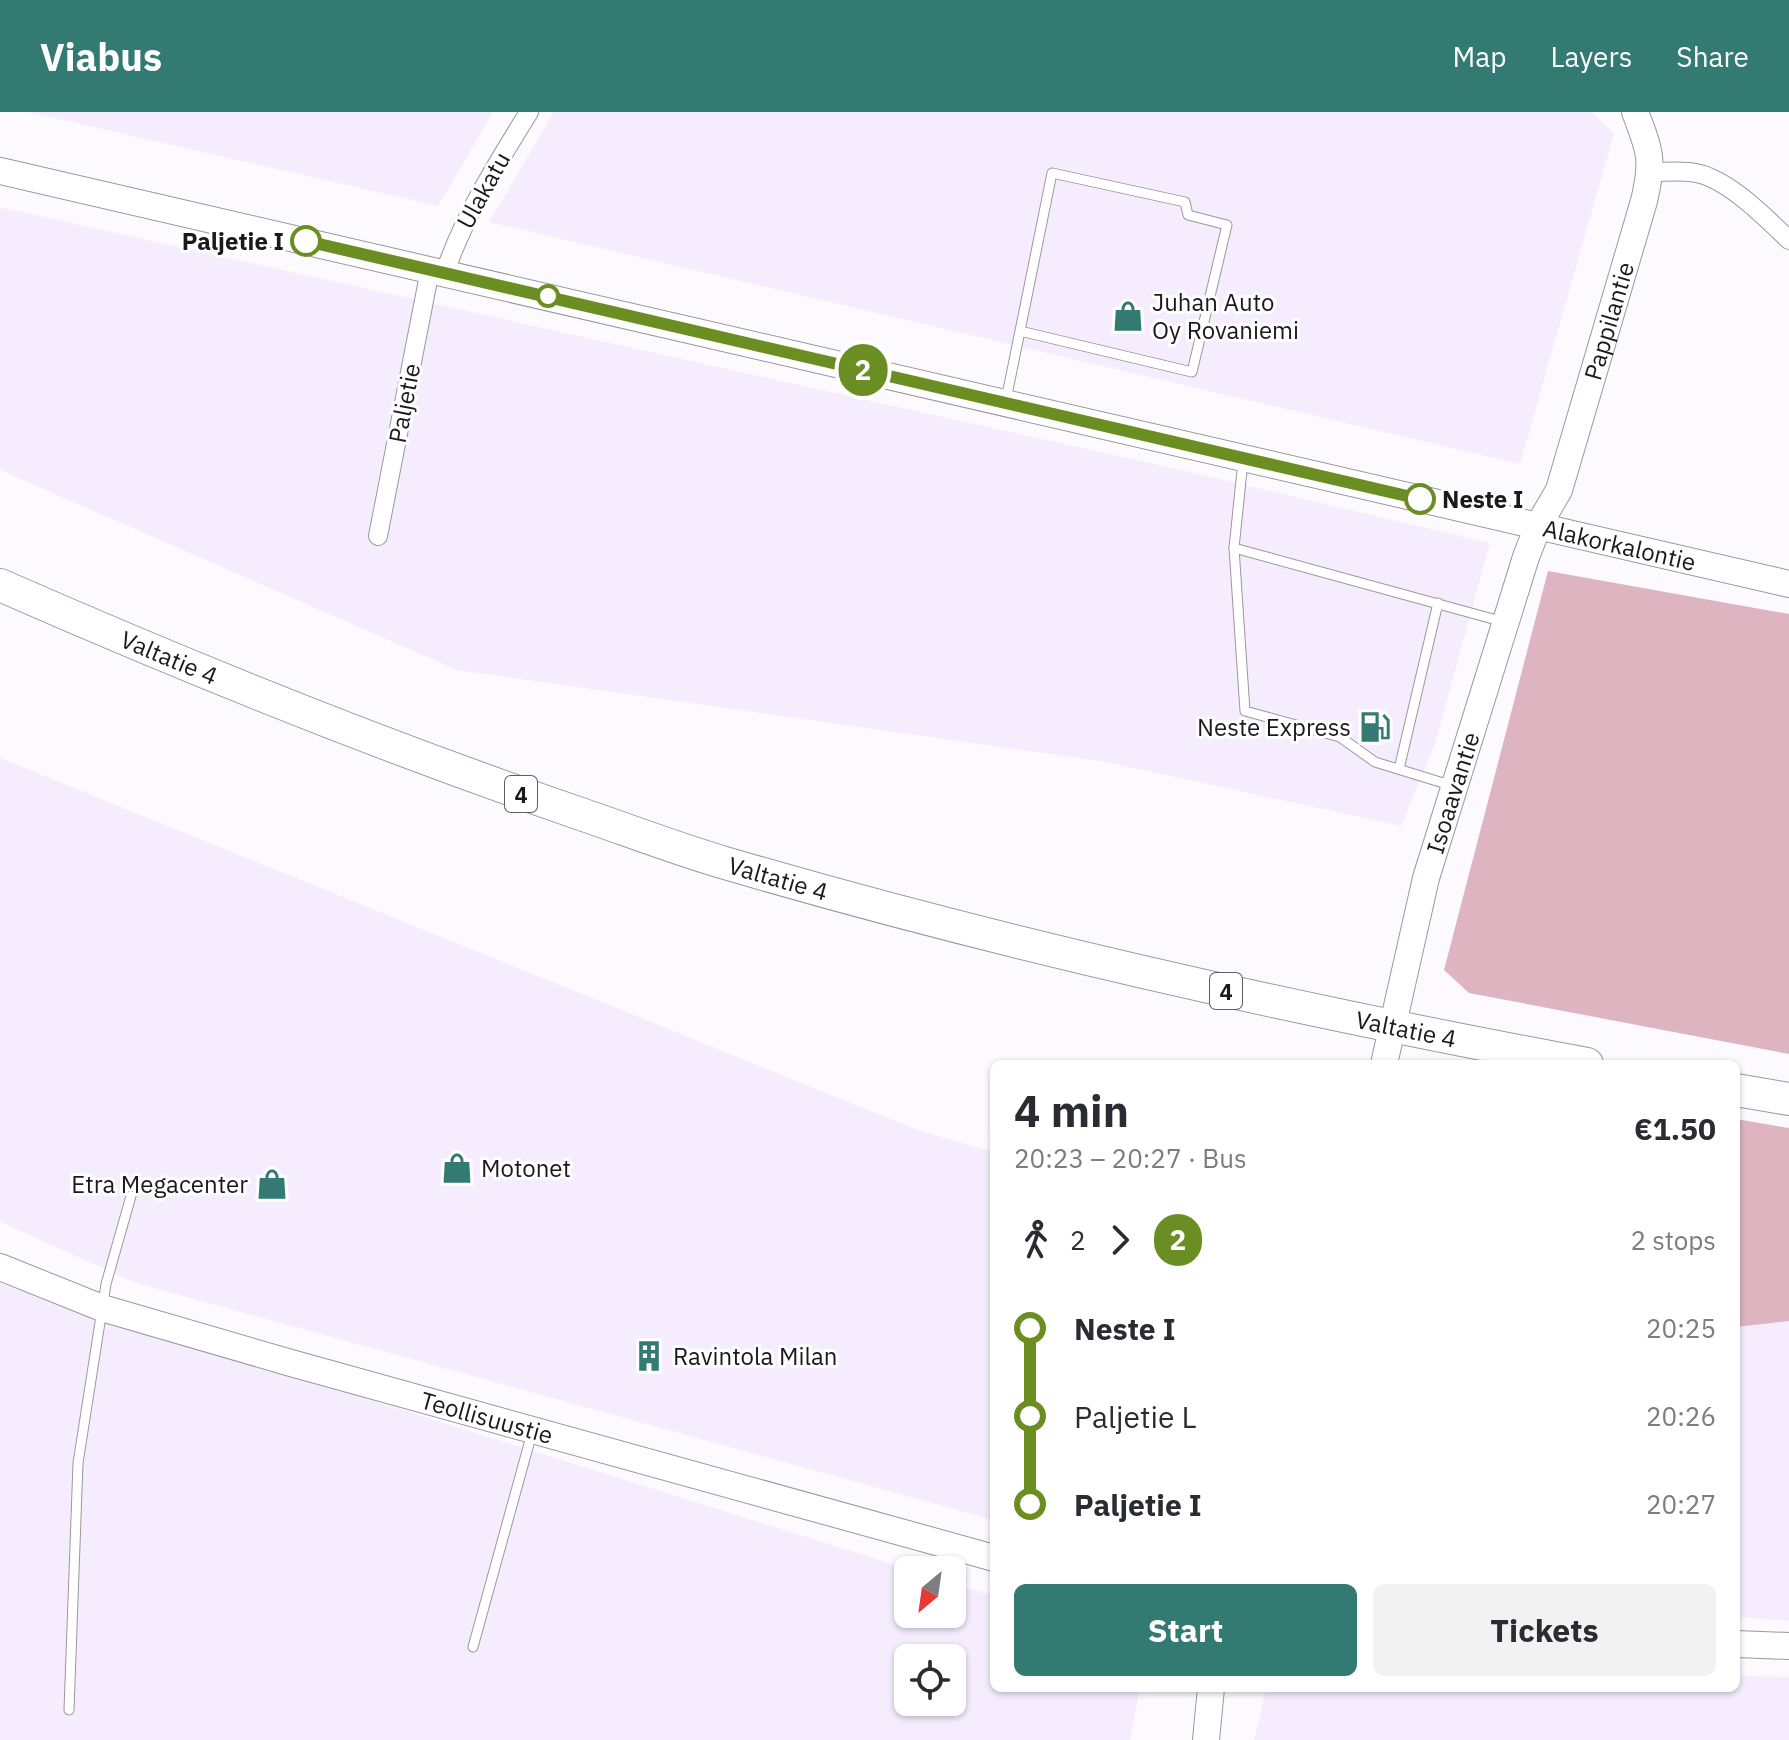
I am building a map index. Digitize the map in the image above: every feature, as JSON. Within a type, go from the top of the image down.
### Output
[{"type":"highway","name":"Valtatie 4","points":[[0,585],[169,659],[442,766],[722,862],[1059,953],[1393,1028],[1565,1060]]},
{"type":"highway","points":[[1740,1091],[1789,1099]]},
{"type":"street","name":"Ulakatu","points":[[437,271],[529,112]]},
{"type":"street","name":"Pappilantie","points":[[1538,526],[1559,490],[1651,172],[1650,149],[1635,112]]},
{"type":"street","name":"Alakorkalontie","points":[[0,171],[1789,584]]},
{"type":"street","points":[[1651,172],[1698,173],[1727,188],[1761,213],[1789,240]]},
{"type":"street","name":"Paljetie","points":[[378,536],[437,271]]},
{"type":"street","name":"Isoaavantie","points":[[1385,1060],[1426,878],[1538,526]]},
{"type":"street","name":"Teollisuustie","points":[[0,1267],[102,1308],[989,1558]]},
{"type":"street","points":[[1740,1644],[1789,1646]]},
{"type":"street","points":[[1206,1740],[1211,1692]]},
{"type":"lane","points":[[1005,403],[1052,173],[1185,202],[1188,215],[1227,225],[1192,372],[1020,331]]},
{"type":"lane","points":[[1243,458],[1234,548],[1245,711],[1340,737],[1375,762],[1454,786]]},
{"type":"lane","points":[[1234,548],[1507,623]]},
{"type":"lane","points":[[1399,769],[1438,603]]},
{"type":"lane","points":[[69,1710],[78,1463],[106,1284],[131,1196]]},
{"type":"lane","points":[[473,1647],[532,1430]]},
{"type":"shaded area","points":[[28,112],[493,112],[438,206]]},
{"type":"shaded area","points":[[554,112],[1592,112],[1614,134],[1520,464],[489,222]]},
{"type":"shaded area","points":[[0,207],[1181,470],[1490,543],[1435,744],[1401,826],[1106,762],[457,670],[0,470]]},
{"type":"shaded area","points":[[1548,571],[1789,614],[1789,1054],[1469,993],[1444,970]]},
{"type":"shaded area","points":[[0,758],[920,1131],[990,1151],[990,1519],[136,1283],[0,1222]]},
{"type":"shaded area","points":[[1740,1120],[1789,1128],[1789,1321],[1740,1327]]},
{"type":"shaded area","points":[[0,1283],[894,1565],[894,1628],[966,1628],[966,1587],[990,1595],[990,1692],[1139,1692],[1130,1740],[0,1740]]},
{"type":"shaded area","points":[[1789,1321],[1789,1621],[1740,1617],[1740,1327]]},
{"type":"shaded area","points":[[1740,1676],[1789,1677],[1789,1740],[1254,1740],[1265,1692],[1740,1692]]},
{"type":"bus line","name":"2","points":[[306,241],[1420,499]]},
{"type":"place","name":"Paljetie I","points":[[306,241]]},
{"type":"place","name":"Juhan Auto Oy Rovaniemi","points":[[1128,316]]},
{"type":"place","name":"Neste I","points":[[1420,499]]},
{"type":"place","name":"Neste Express","points":[[1375,727]]},
{"type":"place","name":"Motonet","points":[[457,1168]]},
{"type":"place","name":"Etra Megacenter","points":[[272,1184]]},
{"type":"place","name":"Ravintola Milan","points":[[649,1356]]}]
